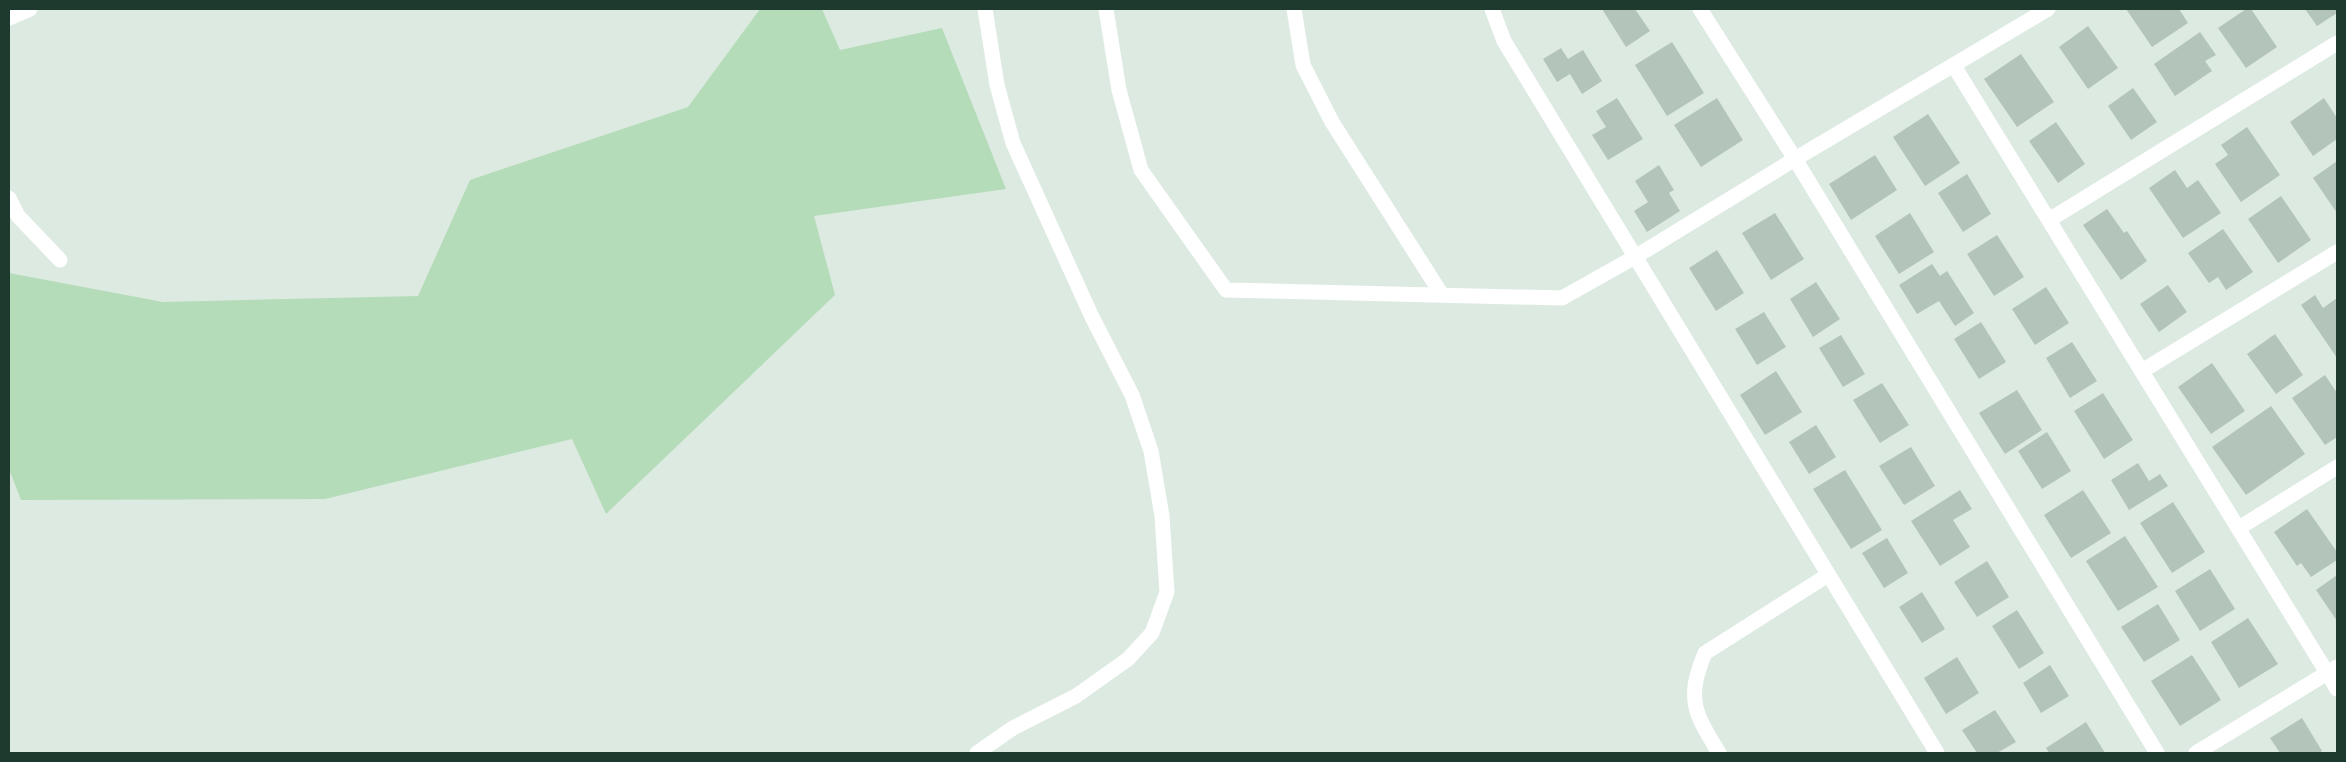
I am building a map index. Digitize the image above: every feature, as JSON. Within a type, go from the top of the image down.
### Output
[{"type":"street","points":[[9,18],[30,9]]},
{"type":"street","points":[[977,753],[1013,728],[1076,696],[1128,659],[1152,633],[1167,592],[1162,516],[1151,451],[1132,395],[1092,317],[1013,143],[997,85],[985,9]]},
{"type":"street","points":[[1106,9],[1119,90],[1141,170],[1226,290],[1562,298],[2048,9]]},
{"type":"street","points":[[1294,9],[1302,65],[1332,122],[1442,296]]},
{"type":"street","points":[[1492,9],[1504,41],[1937,753]]},
{"type":"street","points":[[1700,9],[1796,158],[2157,753]]},
{"type":"street","points":[[2049,220],[2337,43]]},
{"type":"street","points":[[1954,66],[2239,528],[2332,670],[2337,689]]},
{"type":"street","points":[[9,198],[18,216],[60,260]]},
{"type":"street","points":[[2142,371],[2337,252]]},
{"type":"street","points":[[2239,528],[2337,467]]},
{"type":"street","points":[[1719,753],[1693,702],[1696,675],[1705,653],[1828,575]]},
{"type":"street","points":[[2196,753],[2332,670]]},
{"type":"green space","points":[[760,9],[822,9],[840,50],[942,28],[1006,189],[814,216],[835,295],[606,514],[572,439],[325,499],[21,500],[9,469],[9,273],[163,302],[418,296],[470,180],[688,107]]},
{"type":"building","points":[[1602,9],[1635,9],[1650,31],[1626,47]]},
{"type":"building","points":[[2126,9],[2179,9],[2188,23],[2152,47]]},
{"type":"building","points":[[2246,9],[2251,9],[2277,47],[2246,68],[2218,28]]},
{"type":"building","points":[[2305,9],[2337,9],[2337,13],[2317,26]]},
{"type":"building","points":[[2088,26],[2118,68],[2088,89],[2059,47]]},
{"type":"building","points":[[2200,32],[2216,55],[2205,61],[2212,71],[2175,96],[2154,64]]},
{"type":"building","points":[[1672,42],[1704,93],[1667,116],[1635,65]]},
{"type":"building","points":[[1561,48],[1568,59],[1583,50],[1602,81],[1582,94],[1570,74],[1557,82],[1543,59]]},
{"type":"building","points":[[2021,54],[2054,102],[2017,127],[1984,79]]},
{"type":"building","points":[[2133,88],[2157,122],[2131,140],[2108,106]]},
{"type":"building","points":[[1617,98],[1643,139],[1608,160],[1592,135],[1606,127],[1596,111]]},
{"type":"building","points":[[1717,98],[1743,140],[1701,167],[1674,125]]},
{"type":"building","points":[[2324,98],[2337,118],[2337,139],[2313,156],[2290,122]]},
{"type":"building","points":[[1928,114],[1960,163],[1925,186],[1893,137]]},
{"type":"building","points":[[2056,122],[2085,164],[2058,183],[2029,141]]},
{"type":"building","points":[[2247,127],[2280,175],[2241,202],[2215,164],[2228,155],[2221,145]]},
{"type":"building","points":[[1875,155],[1897,190],[1851,220],[1829,184]]},
{"type":"building","points":[[2337,161],[2337,213],[2313,178]]},
{"type":"building","points":[[1659,165],[1674,190],[1669,193],[1680,211],[1647,232],[1634,211],[1648,202],[1635,181]]},
{"type":"building","points":[[2175,170],[2187,188],[2198,180],[2221,213],[2183,238],[2149,188]]},
{"type":"building","points":[[1967,174],[1991,214],[1963,232],[1938,193]]},
{"type":"building","points":[[2281,196],[2311,240],[2278,263],[2248,219]]},
{"type":"building","points":[[2107,209],[2124,233],[2127,231],[2147,261],[2121,280],[2083,225]]},
{"type":"building","points":[[1775,213],[1804,259],[1771,280],[1742,233]]},
{"type":"building","points":[[1910,213],[1934,252],[1899,274],[1875,236]]},
{"type":"building","points":[[2223,229],[2253,272],[2226,290],[2218,277],[2209,283],[2188,253]]},
{"type":"building","points":[[1997,235],[2024,277],[1994,296],[1967,254]]},
{"type":"building","points":[[1717,250],[1744,293],[1716,311],[1689,268]]},
{"type":"building","points":[[1932,264],[1940,276],[1947,271],[1974,313],[1955,326],[1939,301],[1917,314],[1899,285]]},
{"type":"building","points":[[1816,282],[1840,319],[1813,337],[1790,299]]},
{"type":"building","points":[[2168,285],[2187,312],[2159,332],[2140,304]]},
{"type":"building","points":[[2046,287],[2069,323],[2035,345],[2012,309]]},
{"type":"building","points":[[2315,295],[2323,308],[2337,298],[2337,358],[2301,305]]},
{"type":"building","points":[[1764,312],[1786,347],[1757,365],[1735,329]]},
{"type":"building","points":[[1981,322],[2006,362],[1979,379],[1954,339]]},
{"type":"building","points":[[2275,334],[2303,375],[2276,394],[2247,354]]},
{"type":"building","points":[[1841,335],[1865,374],[1843,387],[1819,348]]},
{"type":"building","points":[[2072,342],[2097,381],[2070,398],[2046,358]]},
{"type":"building","points":[[2212,363],[2245,411],[2211,434],[2178,387]]},
{"type":"building","points":[[1776,371],[1802,412],[1765,435],[1740,395]]},
{"type":"building","points":[[2325,375],[2337,393],[2337,437],[2325,445],[2292,398]]},
{"type":"building","points":[[1882,383],[1909,425],[1880,443],[1853,400]]},
{"type":"building","points":[[2017,390],[2042,430],[2005,454],[1979,413]]},
{"type":"building","points":[[2103,393],[2133,440],[2104,459],[2074,411]]},
{"type":"building","points":[[2271,406],[2305,454],[2246,495],[2212,447]]},
{"type":"building","points":[[1816,425],[1836,457],[1809,474],[1789,442]]},
{"type":"building","points":[[2047,432],[2071,471],[2042,489],[2018,451]]},
{"type":"building","points":[[1911,447],[1935,486],[1904,505],[1879,466]]},
{"type":"building","points":[[2138,463],[2149,481],[2160,474],[2168,486],[2129,510],[2111,480]]},
{"type":"building","points":[[1845,470],[1882,530],[1851,549],[1813,489]]},
{"type":"building","points":[[1960,490],[1972,509],[1953,520],[1970,547],[1940,566],[1911,521]]},
{"type":"building","points":[[2083,490],[2111,533],[2071,558],[2044,515]]},
{"type":"building","points":[[2173,502],[2205,552],[2172,573],[2140,523]]},
{"type":"building","points":[[2307,509],[2337,552],[2337,560],[2311,577],[2301,563],[2297,566],[2274,532]]},
{"type":"building","points":[[2125,536],[2158,587],[2118,611],[2086,561]]},
{"type":"building","points":[[1887,538],[1908,573],[1884,588],[1862,553]]},
{"type":"building","points":[[1987,561],[2009,597],[1977,617],[1954,582]]},
{"type":"building","points":[[2210,569],[2235,609],[2200,631],[2175,591]]},
{"type":"building","points":[[2337,575],[2337,621],[2316,590]]},
{"type":"building","points":[[1922,592],[1945,629],[1922,643],[1899,607]]},
{"type":"building","points":[[2158,604],[2180,640],[2144,662],[2121,627]]},
{"type":"building","points":[[2017,610],[2044,653],[2019,669],[1992,626]]},
{"type":"building","points":[[2248,618],[2278,664],[2239,688],[2211,642]]},
{"type":"building","points":[[2192,655],[2221,700],[2180,726],[2151,681]]},
{"type":"building","points":[[1957,657],[1979,693],[1946,714],[1924,678]]},
{"type":"building","points":[[2050,665],[2069,696],[2041,713],[2023,683]]},
{"type":"building","points":[[1995,710],[2016,742],[1997,753],[1977,753],[1962,730]]},
{"type":"building","points":[[2302,718],[2322,751],[2319,753],[2280,753],[2270,738]]},
{"type":"building","points":[[2086,722],[2105,753],[2049,753],[2046,748]]}]
